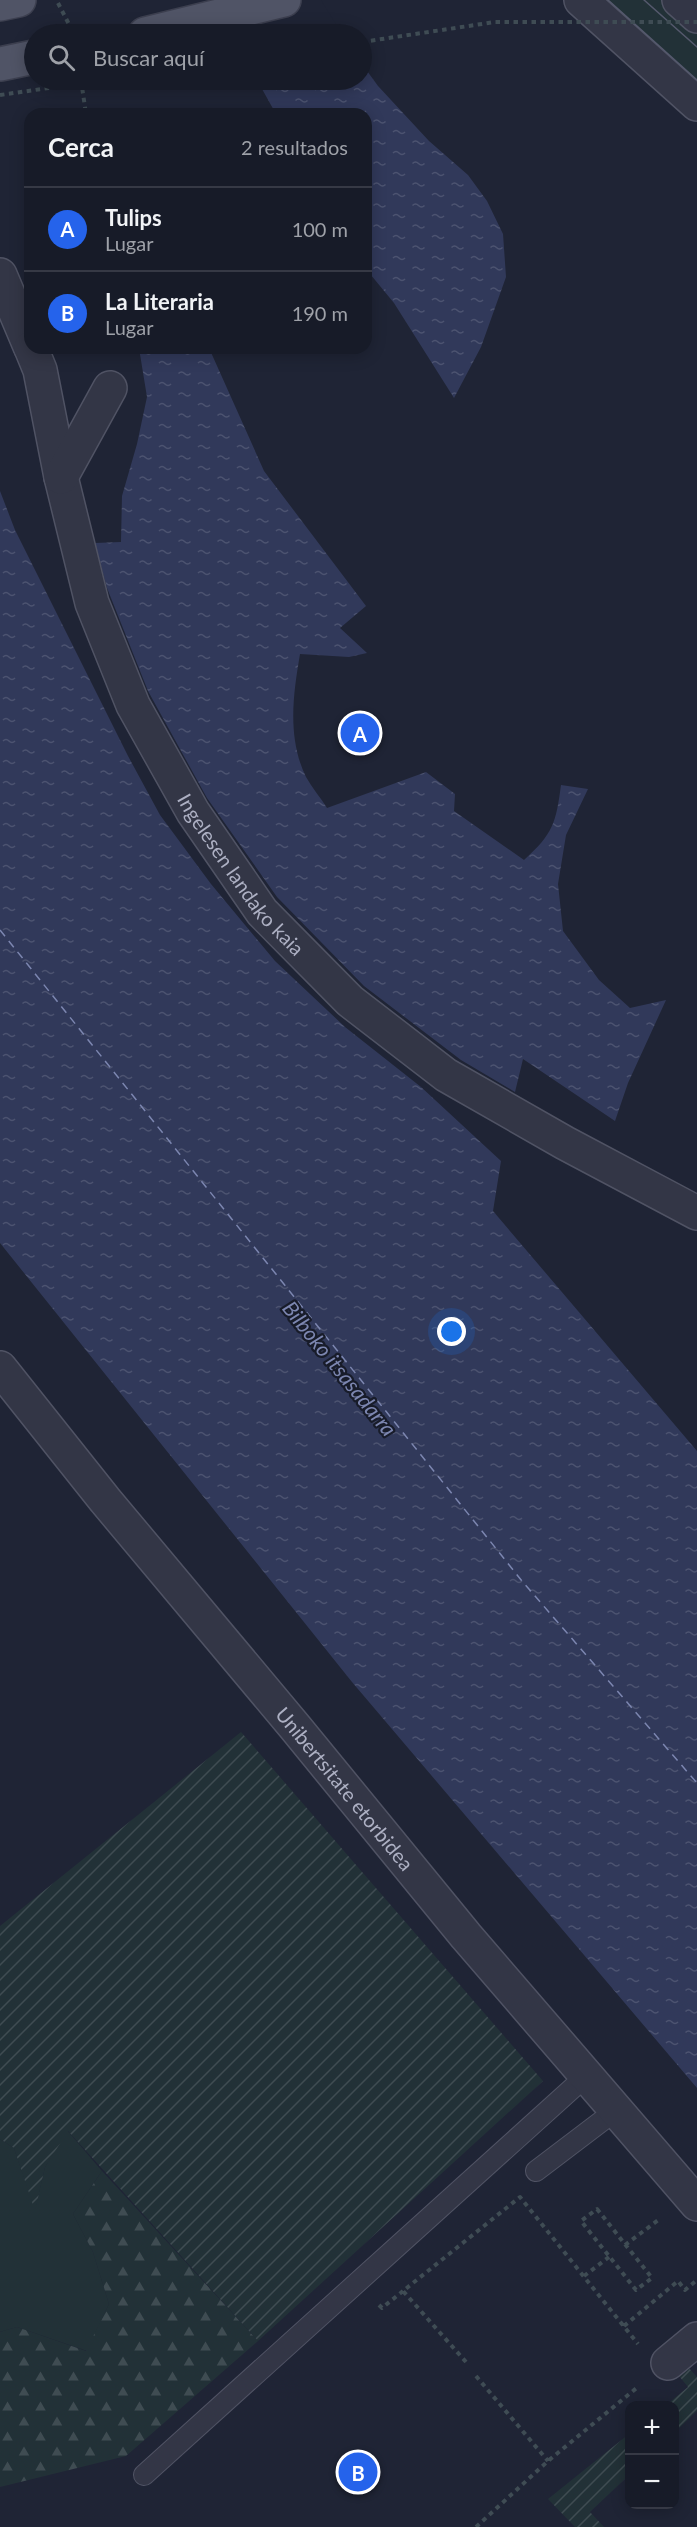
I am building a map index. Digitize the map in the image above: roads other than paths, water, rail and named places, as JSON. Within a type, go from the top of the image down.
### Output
[{"type":"main road","points":[[0,4],[19,0]]},
{"type":"main road","points":[[186,24],[284,0]]},
{"type":"main road","points":[[0,64],[24,59]]},
{"type":"street","points":[[581,0],[697,104]]},
{"type":"street","points":[[679,0],[697,16]]},
{"type":"street","name":"Ingelesen landako kaia","points":[[0,275],[24,333]]},
{"type":"street","name":"Ingelesen landako kaia","points":[[33,354],[40,370],[61,477],[92,603],[133,705],[193,812],[262,912],[350,1000],[446,1075],[565,1143],[697,1213]]},
{"type":"street","points":[[61,477],[110,388]]},
{"type":"street","name":"Unibertsitate etorbidea","points":[[0,1368],[105,1500],[295,1726],[466,1936],[615,2111],[682,2209]]},
{"type":"street","points":[[664,2366],[697,2339]]},
{"type":"lane","points":[[144,2475],[586,2076]]},
{"type":"lane","points":[[536,2171],[615,2111]]},
{"type":"water","points":[[372,78],[429,141],[468,175],[487,201],[503,234],[506,277],[481,347],[454,398],[394,303],[372,276],[372,108],[273,108],[263,90],[372,90]]},
{"type":"water","points":[[140,354],[212,354],[264,471],[366,606],[340,628],[367,653],[349,657],[300,654],[293,716],[296,747],[306,777],[327,808],[426,772],[455,794],[454,811],[524,860],[541,843],[552,827],[561,785],[588,789],[566,835],[558,884],[563,931],[599,980],[630,1008],[666,1000],[628,1083],[615,1121],[523,1059],[515,1092],[461,1060],[364,986],[277,897],[207,798],[148,691],[107,588],[95,543],[121,542],[122,496],[137,444],[147,397]]},
{"type":"water","name":"Bilboko itsasadarra","points":[[0,491],[15,530],[160,815],[211,884],[275,961],[345,1027],[421,1087],[501,1161],[493,1211],[697,1451],[697,2088],[352,1682],[0,1243]]},
{"type":"tram line","points":[[608,0],[697,80]]},
{"type":"tram line","points":[[644,0],[697,47]]},
{"type":"place","name":"Tulips","points":[[360,733]]},
{"type":"place","name":"La Literaria","points":[[358,2472]]}]
